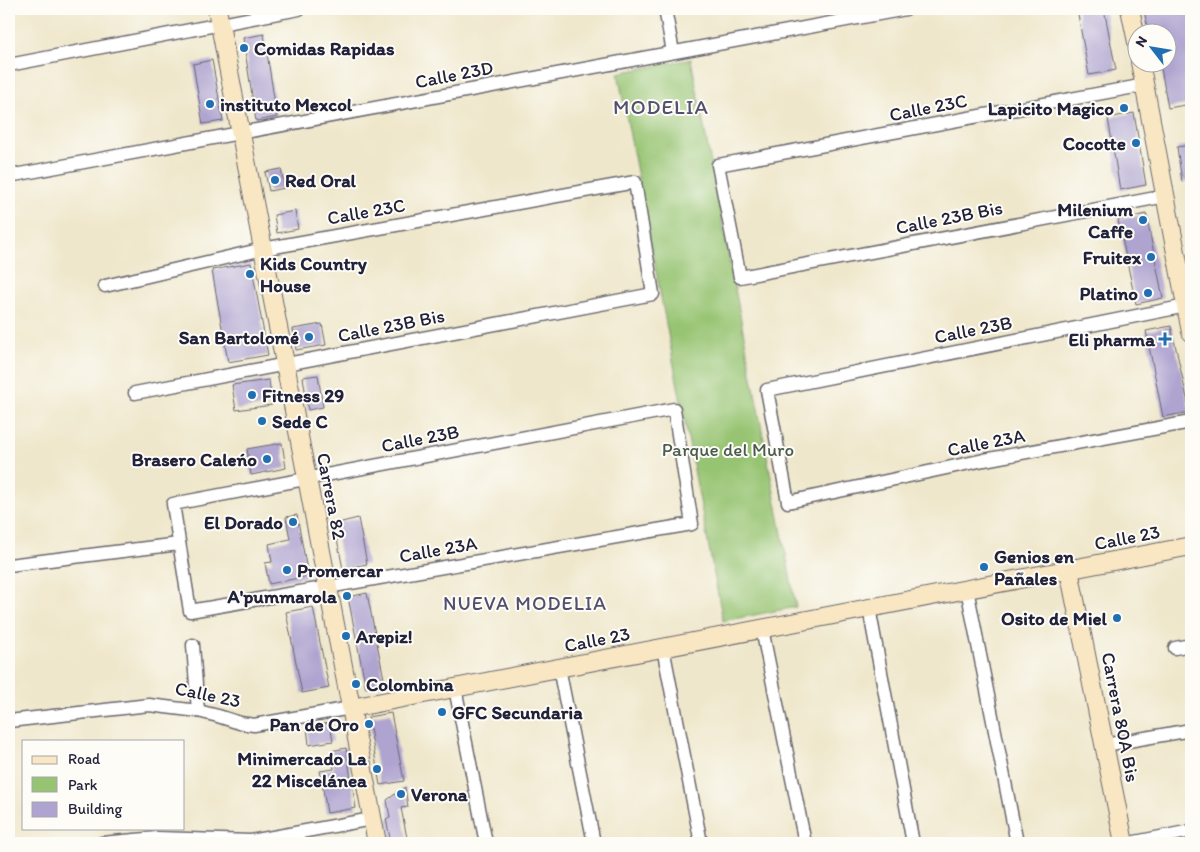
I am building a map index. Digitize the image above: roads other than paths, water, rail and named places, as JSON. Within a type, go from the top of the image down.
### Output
[{"type":"street","points":[[9,64],[219,16],[298,9]]},
{"type":"street","points":[[665,9],[673,52]]},
{"type":"street","name":"Calle 23D","points":[[9,176],[906,9]]},
{"type":"street","points":[[1130,9],[1133,22]]},
{"type":"street","name":"Carrera 82","points":[[219,16],[377,843]]},
{"type":"street","points":[[1142,72],[1191,332]]},
{"type":"street","name":"Calle 23C","points":[[740,277],[718,165],[1145,85]]},
{"type":"street","name":"Calle 23C","points":[[105,286],[263,249],[635,182],[654,294]]},
{"type":"street","name":"Calle 23B Bis","points":[[740,277],[1166,196]]},
{"type":"street","name":"Calle 23B Bis","points":[[135,393],[654,294]]},
{"type":"street","name":"Calle 23B","points":[[788,502],[767,390],[1186,306]]},
{"type":"street","name":"Calle 23B","points":[[179,544],[173,504],[674,409],[692,524]]},
{"type":"street","name":"Calle 23A","points":[[788,502],[984,460],[1191,422]]},
{"type":"street","name":"Calle 23A","points":[[179,544],[190,611],[692,524]]},
{"type":"street","points":[[9,565],[179,544]]},
{"type":"street","name":"Calle 23","points":[[9,721],[149,705],[198,711],[254,725],[351,708],[1191,546]]},
{"type":"street","name":"Carrera 80A Bis","points":[[1069,570],[1124,843]]},
{"type":"street","points":[[967,589],[1017,843]]},
{"type":"street","points":[[869,608],[913,843]]},
{"type":"street","points":[[762,629],[805,843]]},
{"type":"street","points":[[193,645],[198,711]]},
{"type":"street","points":[[1175,648],[1191,645]]},
{"type":"street","points":[[663,648],[701,843]]},
{"type":"street","points":[[559,668],[594,843]]},
{"type":"street","points":[[455,688],[486,843]]},
{"type":"street","points":[[1105,745],[1191,730]]},
{"type":"street","points":[[102,843],[157,838],[252,841],[372,819]]},
{"type":"street","points":[[1130,843],[1191,831]]},
{"type":"place","name":"Comidas Rapidas","points":[[244,48]]},
{"type":"place","name":"instituto Mexcol","points":[[210,104]]},
{"type":"place","name":"Lapicito Magico","points":[[1124,108]]},
{"type":"place","name":"Cocotte","points":[[1136,143]]},
{"type":"place","name":"Red Oral","points":[[275,180]]},
{"type":"place","name":"Milenium Caffe","points":[[1143,220]]},
{"type":"place","name":"Fruitex","points":[[1151,257]]},
{"type":"place","name":"Kids Country House","points":[[250,274]]},
{"type":"place","name":"Platino","points":[[1148,293]]},
{"type":"place","name":"San Bartolomé","points":[[309,337]]},
{"type":"place","name":"Eli pharma","points":[[1165,339]]},
{"type":"place","name":"Fitness 29","points":[[252,395]]},
{"type":"place","name":"Sede C","points":[[262,421]]},
{"type":"place","name":"Brasero Caleńo","points":[[267,459]]},
{"type":"place","name":"El Dorado","points":[[293,522]]},
{"type":"place","name":"Genios en Pañales","points":[[984,567]]},
{"type":"place","name":"Promercar","points":[[287,570]]},
{"type":"place","name":"A'pummarola","points":[[347,596]]},
{"type":"place","name":"Osito de Miel","points":[[1117,618]]},
{"type":"place","name":"Arepiz!","points":[[346,636]]},
{"type":"place","name":"Colombina","points":[[356,684]]},
{"type":"place","name":"GFC Secundaria","points":[[442,712]]},
{"type":"place","name":"Pan de Oro","points":[[369,724]]},
{"type":"place","name":"Minimercado La 22 Miscelánea","points":[[377,769]]},
{"type":"place","name":"Verona","points":[[401,794]]},
{"type":"district","name":"MODELIA","points":[[661,107]]},
{"type":"district","name":"NUEVA MODELIA","points":[[525,603]]},
{"type":"park label","name":"Parque del Muro","points":[[728,449]]}]
